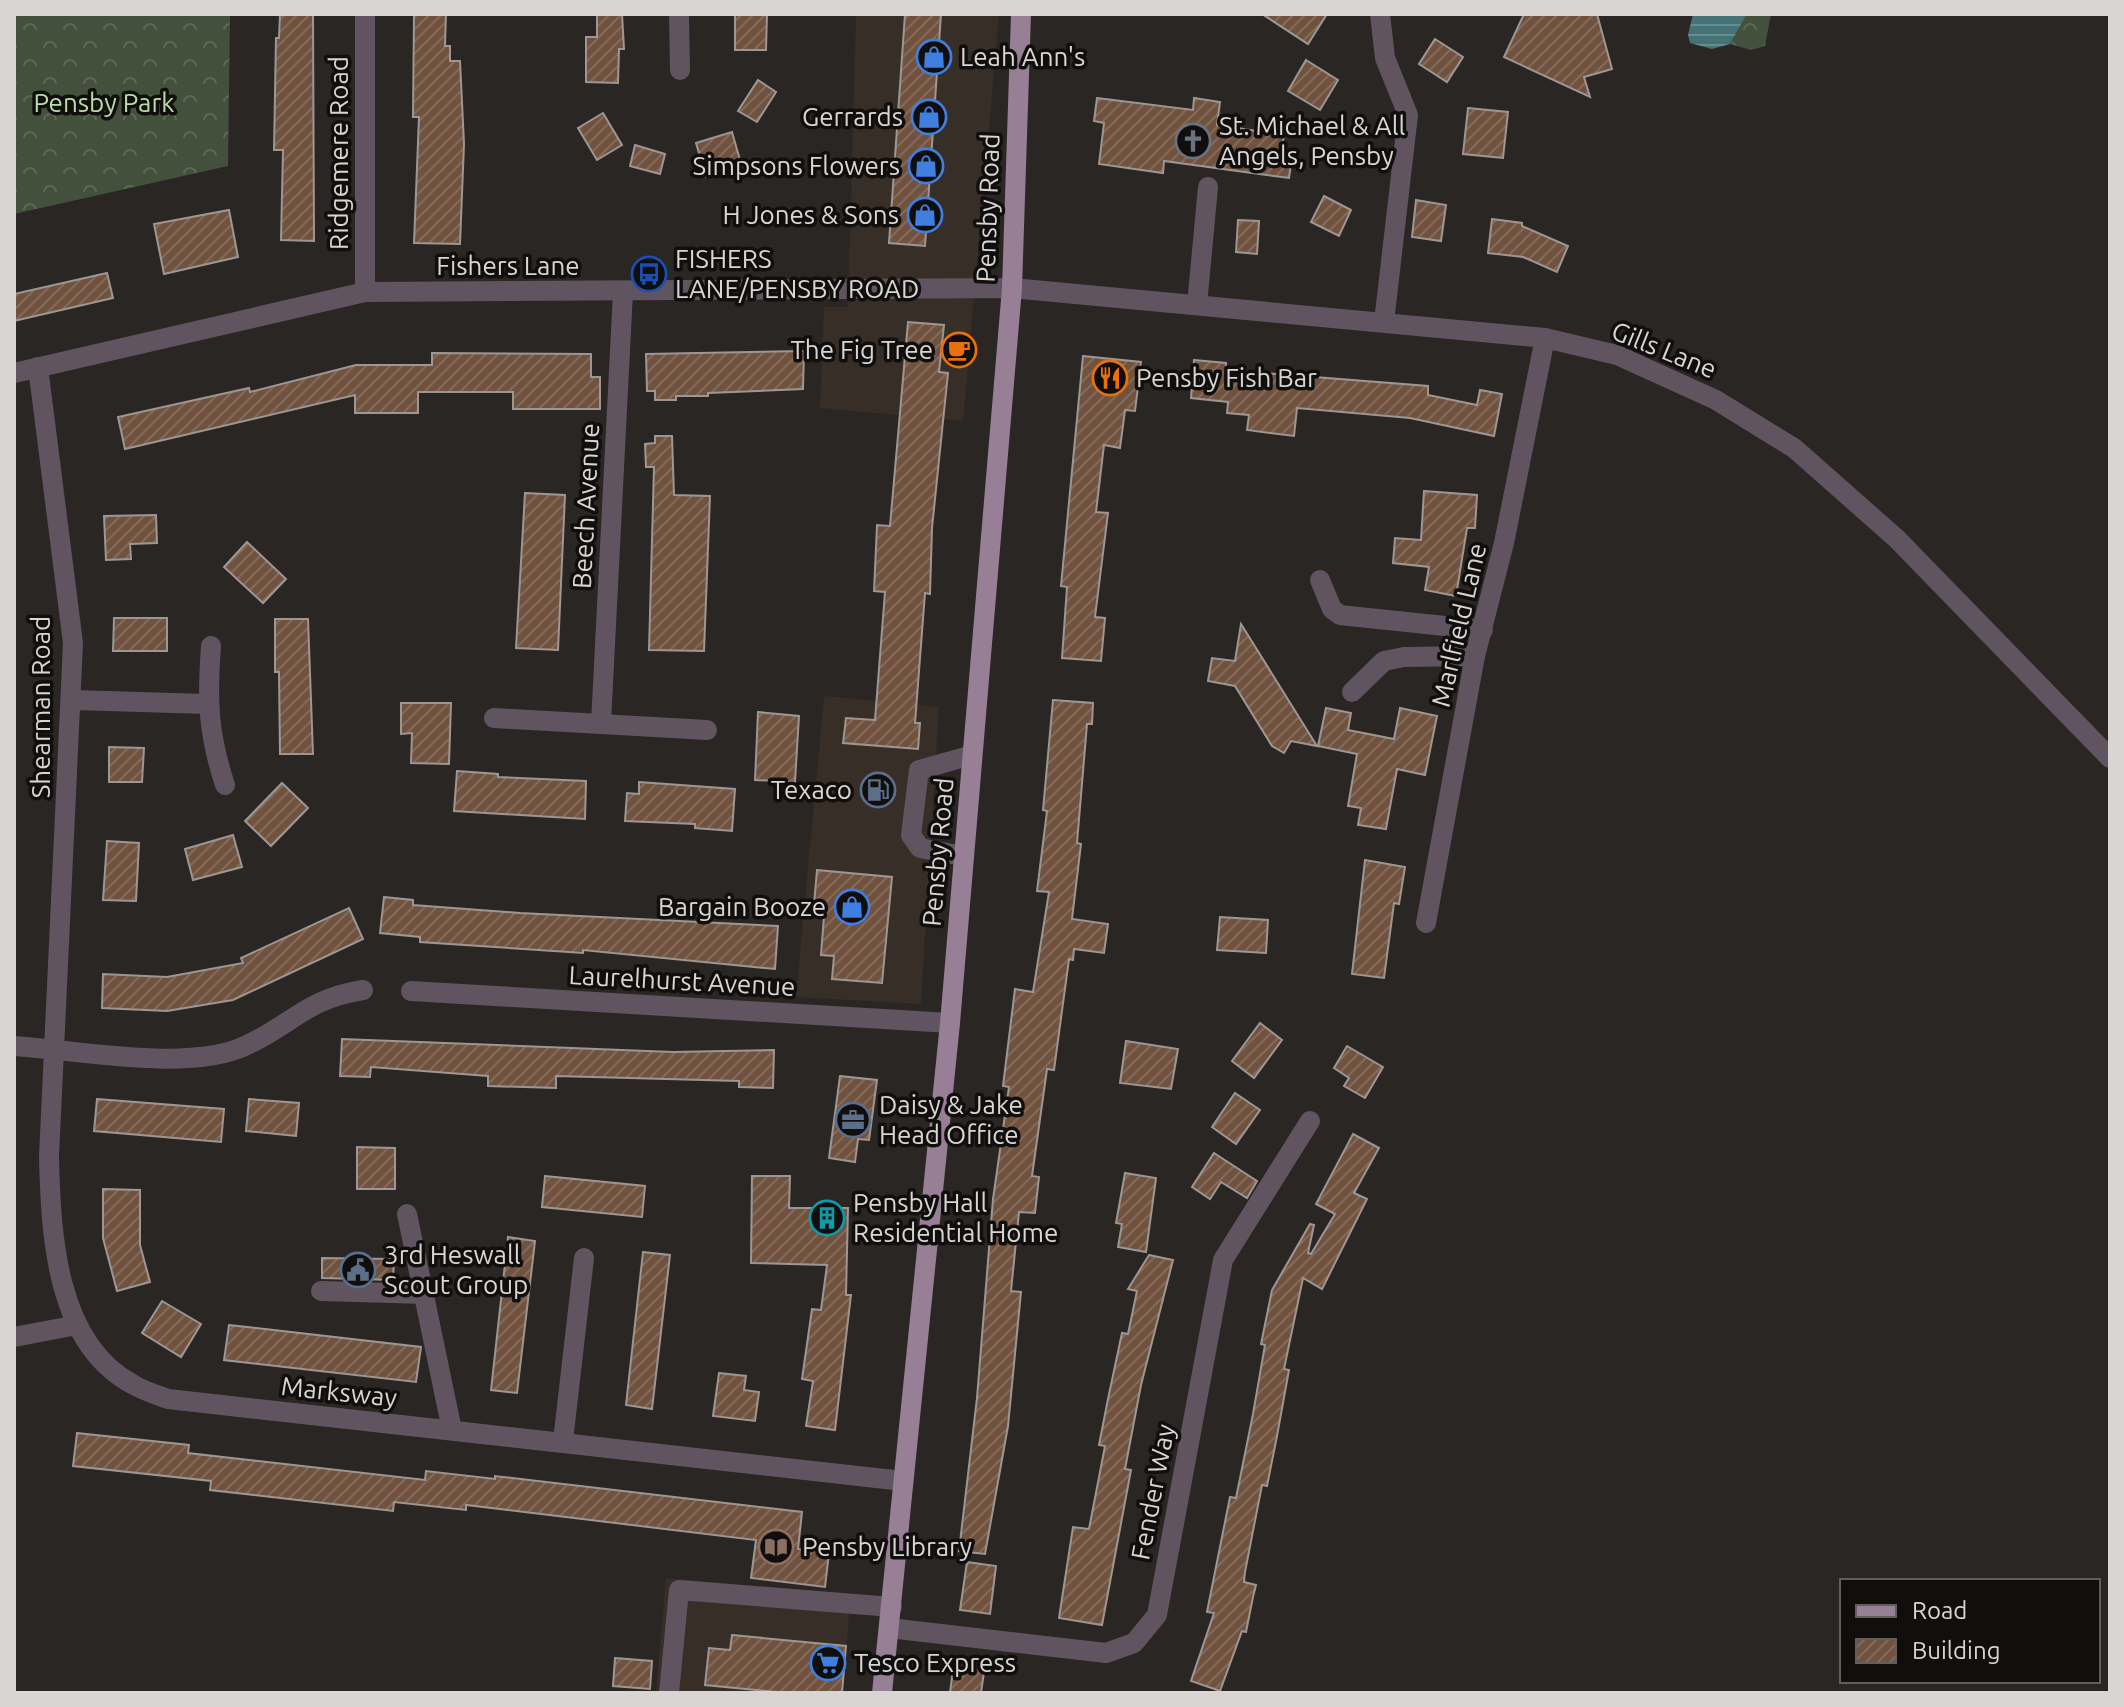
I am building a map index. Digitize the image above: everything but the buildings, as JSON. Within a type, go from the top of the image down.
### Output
[{"type":"main road","name":"Pensby Road","points":[[882,1693],[950,1023],[1012,288],[1021,14]]},
{"type":"street","name":"Ridgemere Road","points":[[365,14],[365,292]]},
{"type":"street","points":[[679,14],[680,70]]},
{"type":"street","points":[[1380,14],[1385,58],[1408,115],[1384,322]]},
{"type":"street","points":[[1197,305],[1208,187]]},
{"type":"street","name":"Fishers Lane","points":[[14,373],[365,292],[1012,288]]},
{"type":"street","name":"Gills Lane","points":[[1012,288],[1545,338],[1617,355],[1716,400],[1794,448],[1897,539],[2110,758]]},
{"type":"street","name":"Beech Avenue","points":[[601,723],[623,292]]},
{"type":"street","name":"Marlfield Lane","points":[[1426,923],[1475,656],[1545,338]]},
{"type":"street","name":"Shearman Road","points":[[38,367],[73,643],[73,700],[54,1049]]},
{"type":"street","points":[[1320,580],[1332,609],[1340,615],[1483,630]]},
{"type":"street","points":[[211,646],[207,704],[215,753],[225,785]]},
{"type":"street","points":[[1352,692],[1384,661],[1404,657],[1475,656]]},
{"type":"street","points":[[73,700],[207,704]]},
{"type":"street","points":[[494,718],[707,730]]},
{"type":"street","points":[[963,856],[920,848],[911,835],[919,770],[972,755]]},
{"type":"street","points":[[14,1046],[184,1060],[246,1046],[332,995],[363,990]]},
{"type":"street","name":"Laurelhurst Avenue","points":[[411,991],[950,1023]]},
{"type":"street","name":"Marksway","points":[[54,1049],[51,1211],[68,1302],[77,1325],[112,1370],[133,1385],[168,1399],[903,1481]]},
{"type":"street","name":"Fender Way","points":[[889,1628],[1106,1653],[1134,1643],[1157,1615],[1223,1260],[1310,1121]]},
{"type":"street","points":[[407,1214],[452,1430]]},
{"type":"street","points":[[563,1441],[584,1258]]},
{"type":"street","points":[[321,1291],[426,1294]]},
{"type":"street","points":[[14,1337],[77,1325]]},
{"type":"street","points":[[669,1693],[679,1590],[892,1607]]},
{"type":"shaded area","points":[[856,14],[999,14],[963,421],[820,408],[824,307],[848,307]]},
{"type":"shaded area","points":[[824,696],[939,707],[921,1004],[796,997]]},
{"type":"shaded area","points":[[666,1578],[851,1594],[842,1693],[656,1693]]},
{"type":"green space","name":"Pensby Park","points":[[14,14],[230,14],[228,166],[14,214]]},
{"type":"green space","points":[[1747,14],[1771,14],[1765,46],[1751,50],[1730,44]]},
{"type":"water","points":[[1693,14],[1747,14],[1730,44],[1712,49],[1690,43],[1688,35]]},
{"type":"place","name":"Leah Ann's","points":[[934,57]]},
{"type":"place","name":"Gerrards","points":[[929,117]]},
{"type":"place","name":"St. Michael & All Angels, Pensby","points":[[1193,141]]},
{"type":"place","name":"Simpsons Flowers","points":[[926,166]]},
{"type":"place","name":"H Jones & Sons","points":[[925,215]]},
{"type":"place","name":"FISHERS LANE/PENSBY ROAD","points":[[649,274]]},
{"type":"place","name":"The Fig Tree","points":[[959,350]]},
{"type":"place","name":"Pensby Fish Bar","points":[[1110,378]]},
{"type":"place","name":"Texaco","points":[[878,790]]},
{"type":"place","name":"Bargain Booze","points":[[852,907]]},
{"type":"place","name":"Daisy & Jake Head Office","points":[[853,1120]]},
{"type":"place","name":"Pensby Hall Residential Home","points":[[827,1218]]},
{"type":"place","name":"3rd Heswall Scout Group","points":[[358,1270]]},
{"type":"place","name":"Pensby Library","points":[[776,1547]]},
{"type":"place","name":"Tesco Express","points":[[828,1663]]}]
